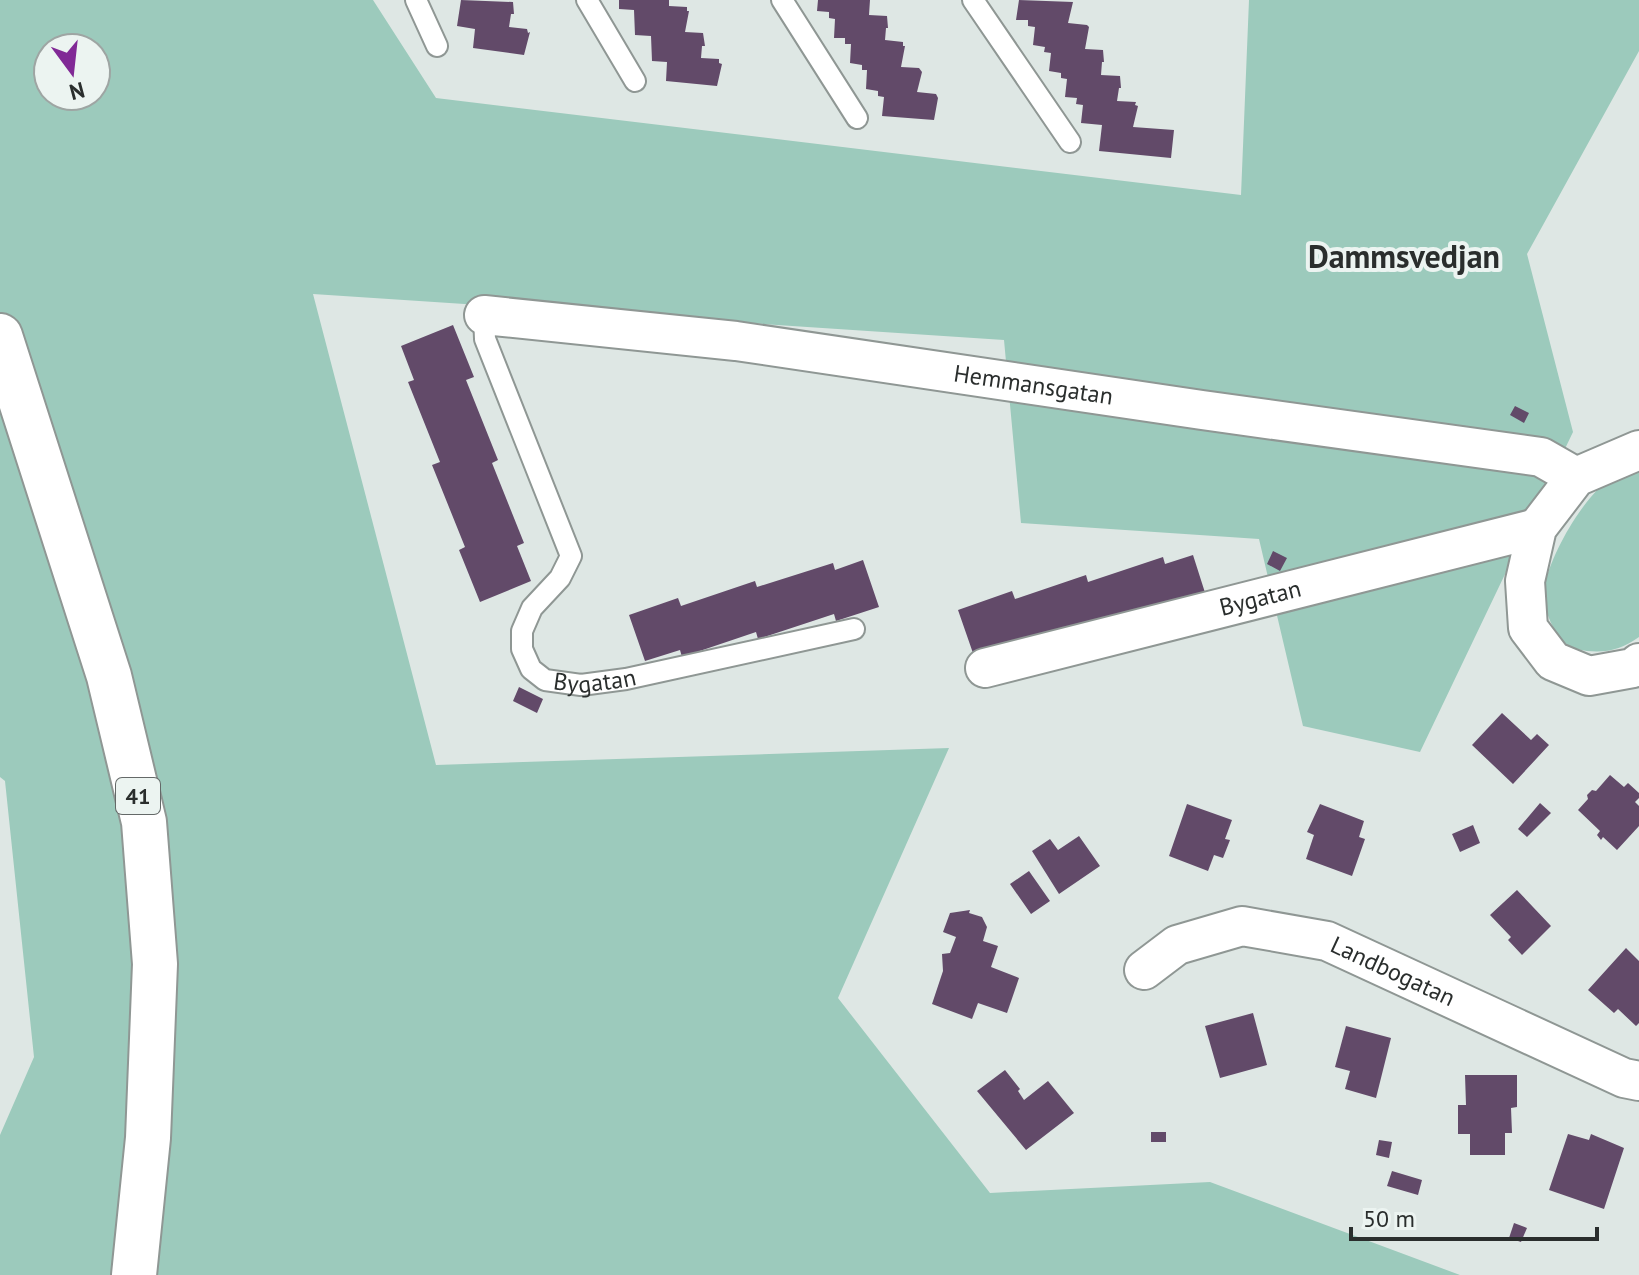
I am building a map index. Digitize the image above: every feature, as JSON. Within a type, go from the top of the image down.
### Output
[{"type":"main road","name":"41","points":[[0,336],[109,676],[144,822],[155,964],[148,1138],[134,1275]]},
{"type":"street","name":"Hemmansgatan","points":[[484,315],[736,341],[1541,457],[1576,477]]},
{"type":"street","points":[[1639,450],[1576,477],[1537,528],[1525,581],[1528,628],[1553,661],[1589,676],[1633,668],[1639,663]]},
{"type":"street","name":"Bygatan","points":[[985,668],[1537,528]]},
{"type":"street","name":"Landbogatan","points":[[1144,970],[1177,945],[1242,926],[1327,941],[1624,1078],[1639,1081]]},
{"type":"lane","points":[[416,0],[437,46]]},
{"type":"lane","points":[[587,0],[635,81]]},
{"type":"lane","points":[[782,0],[857,118]]},
{"type":"lane","points":[[973,0],[1070,142]]},
{"type":"lane","name":"Bygatan","points":[[484,315],[485,339],[571,556],[560,578],[532,608],[522,631],[522,649],[531,669],[538,675],[545,680],[581,685],[626,679],[854,629]]},
{"type":"green space","points":[[0,0],[373,0],[436,98],[1241,195],[1249,0],[1639,0],[1639,51],[1527,254],[1573,432],[1420,752],[1303,726],[1259,539],[1021,523],[1004,340],[313,294],[436,765],[949,748],[838,998],[990,1193],[1210,1182],[1460,1275],[0,1275],[0,1135],[34,1057],[5,781],[0,777]]},
{"type":"green space","points":[[1639,470],[1639,637],[1608,651],[1576,649],[1560,638],[1550,620],[1544,599],[1547,575],[1567,531],[1595,492],[1612,479]]},
{"type":"building","points":[[461,0],[513,2],[514,14],[511,14],[509,27],[530,32],[524,55],[473,48],[475,29],[457,26]]},
{"type":"building","points":[[619,0],[669,0],[669,6],[687,7],[685,32],[703,33],[705,46],[702,46],[701,58],[719,59],[722,64],[717,86],[666,81],[667,62],[652,61],[651,36],[635,35],[634,10],[619,9]]},
{"type":"building","points":[[818,0],[870,0],[869,15],[887,16],[885,40],[903,42],[905,46],[901,67],[919,68],[922,72],[917,92],[936,94],[938,98],[934,120],[882,116],[884,97],[878,96],[878,91],[866,89],[867,70],[862,70],[862,65],[850,63],[851,44],[845,44],[845,38],[834,38],[835,19],[829,18],[829,12],[817,11]]},
{"type":"building","points":[[1019,0],[1073,2],[1068,23],[1089,27],[1085,49],[1103,50],[1101,75],[1120,76],[1121,88],[1117,101],[1136,102],[1138,106],[1133,127],[1174,130],[1171,158],[1099,151],[1102,125],[1081,123],[1083,105],[1076,104],[1077,98],[1065,97],[1067,79],[1061,78],[1061,73],[1049,71],[1051,53],[1044,52],[1045,47],[1033,45],[1035,27],[1028,26],[1028,20],[1016,20]]},
{"type":"building","points":[[453,325],[474,377],[466,380],[498,460],[492,463],[524,543],[517,546],[531,581],[480,602],[459,550],[465,547],[432,465],[440,462],[408,382],[414,380],[401,346]]},
{"type":"building","points":[[1515,406],[1529,413],[1524,423],[1510,415]]},
{"type":"building","points":[[1273,551],[1287,558],[1280,571],[1267,564]]},
{"type":"building","points":[[1193,555],[1208,602],[974,656],[958,610],[1012,591],[1015,599],[1086,575],[1088,582],[1163,557],[1165,564]]},
{"type":"building","points":[[863,560],[879,607],[836,621],[834,614],[758,639],[756,632],[682,657],[680,650],[645,661],[629,615],[678,598],[681,606],[755,581],[757,587],[833,563],[835,570]]},
{"type":"building","points":[[519,687],[543,699],[537,713],[513,701]]},
{"type":"building","points":[[1502,713],[1531,740],[1537,734],[1549,745],[1513,784],[1472,745]]},
{"type":"building","points":[[1610,775],[1624,787],[1628,783],[1639,793],[1635,802],[1639,806],[1639,826],[1617,850],[1603,837],[1601,840],[1597,835],[1600,831],[1578,810],[1588,799],[1587,795],[1592,790],[1596,791]]},
{"type":"building","points":[[1540,803],[1551,813],[1527,837],[1518,829]]},
{"type":"building","points":[[1187,804],[1232,820],[1225,839],[1230,840],[1223,858],[1214,855],[1208,871],[1169,856]]},
{"type":"building","points":[[1320,804],[1364,821],[1359,837],[1365,839],[1352,876],[1306,859],[1314,835],[1307,832]]},
{"type":"building","points":[[1473,825],[1480,843],[1460,852],[1452,834]]},
{"type":"building","points":[[1079,836],[1100,866],[1059,894],[1032,851],[1050,839],[1058,850]]},
{"type":"building","points":[[1029,871],[1050,901],[1031,914],[1010,884]]},
{"type":"building","points":[[1517,890],[1551,926],[1522,955],[1508,940],[1511,937],[1490,915]]},
{"type":"building","points":[[970,910],[969,913],[982,917],[987,927],[983,941],[998,946],[991,967],[1019,978],[1007,1013],[978,1003],[972,1019],[932,1004],[943,971],[942,954],[950,953],[956,937],[943,932],[950,913]]},
{"type":"building","points":[[1626,948],[1639,961],[1639,1023],[1636,1026],[1618,1009],[1614,1013],[1588,990]]},
{"type":"building","points":[[1253,1013],[1267,1065],[1220,1078],[1205,1026]]},
{"type":"building","points":[[1346,1026],[1391,1038],[1376,1098],[1345,1089],[1350,1071],[1335,1067]]},
{"type":"building","points":[[1005,1070],[1020,1089],[1018,1091],[1024,1100],[1048,1081],[1074,1113],[1026,1150],[977,1091]]},
{"type":"building","points":[[1465,1075],[1517,1075],[1517,1107],[1511,1108],[1512,1133],[1505,1133],[1505,1155],[1470,1155],[1470,1134],[1458,1134],[1458,1105],[1466,1105]]},
{"type":"building","points":[[1151,1132],[1166,1132],[1166,1142],[1151,1142]]},
{"type":"building","points":[[1568,1134],[1589,1140],[1591,1134],[1624,1148],[1604,1209],[1549,1190]]},
{"type":"building","points":[[1379,1140],[1392,1142],[1389,1158],[1376,1155]]},
{"type":"building","points":[[1392,1171],[1422,1180],[1418,1195],[1387,1186]]},
{"type":"building","points":[[1514,1223],[1527,1228],[1521,1242],[1509,1238]]},
{"type":"district","name":"Dammsvedjan","points":[[1404,257]]}]
